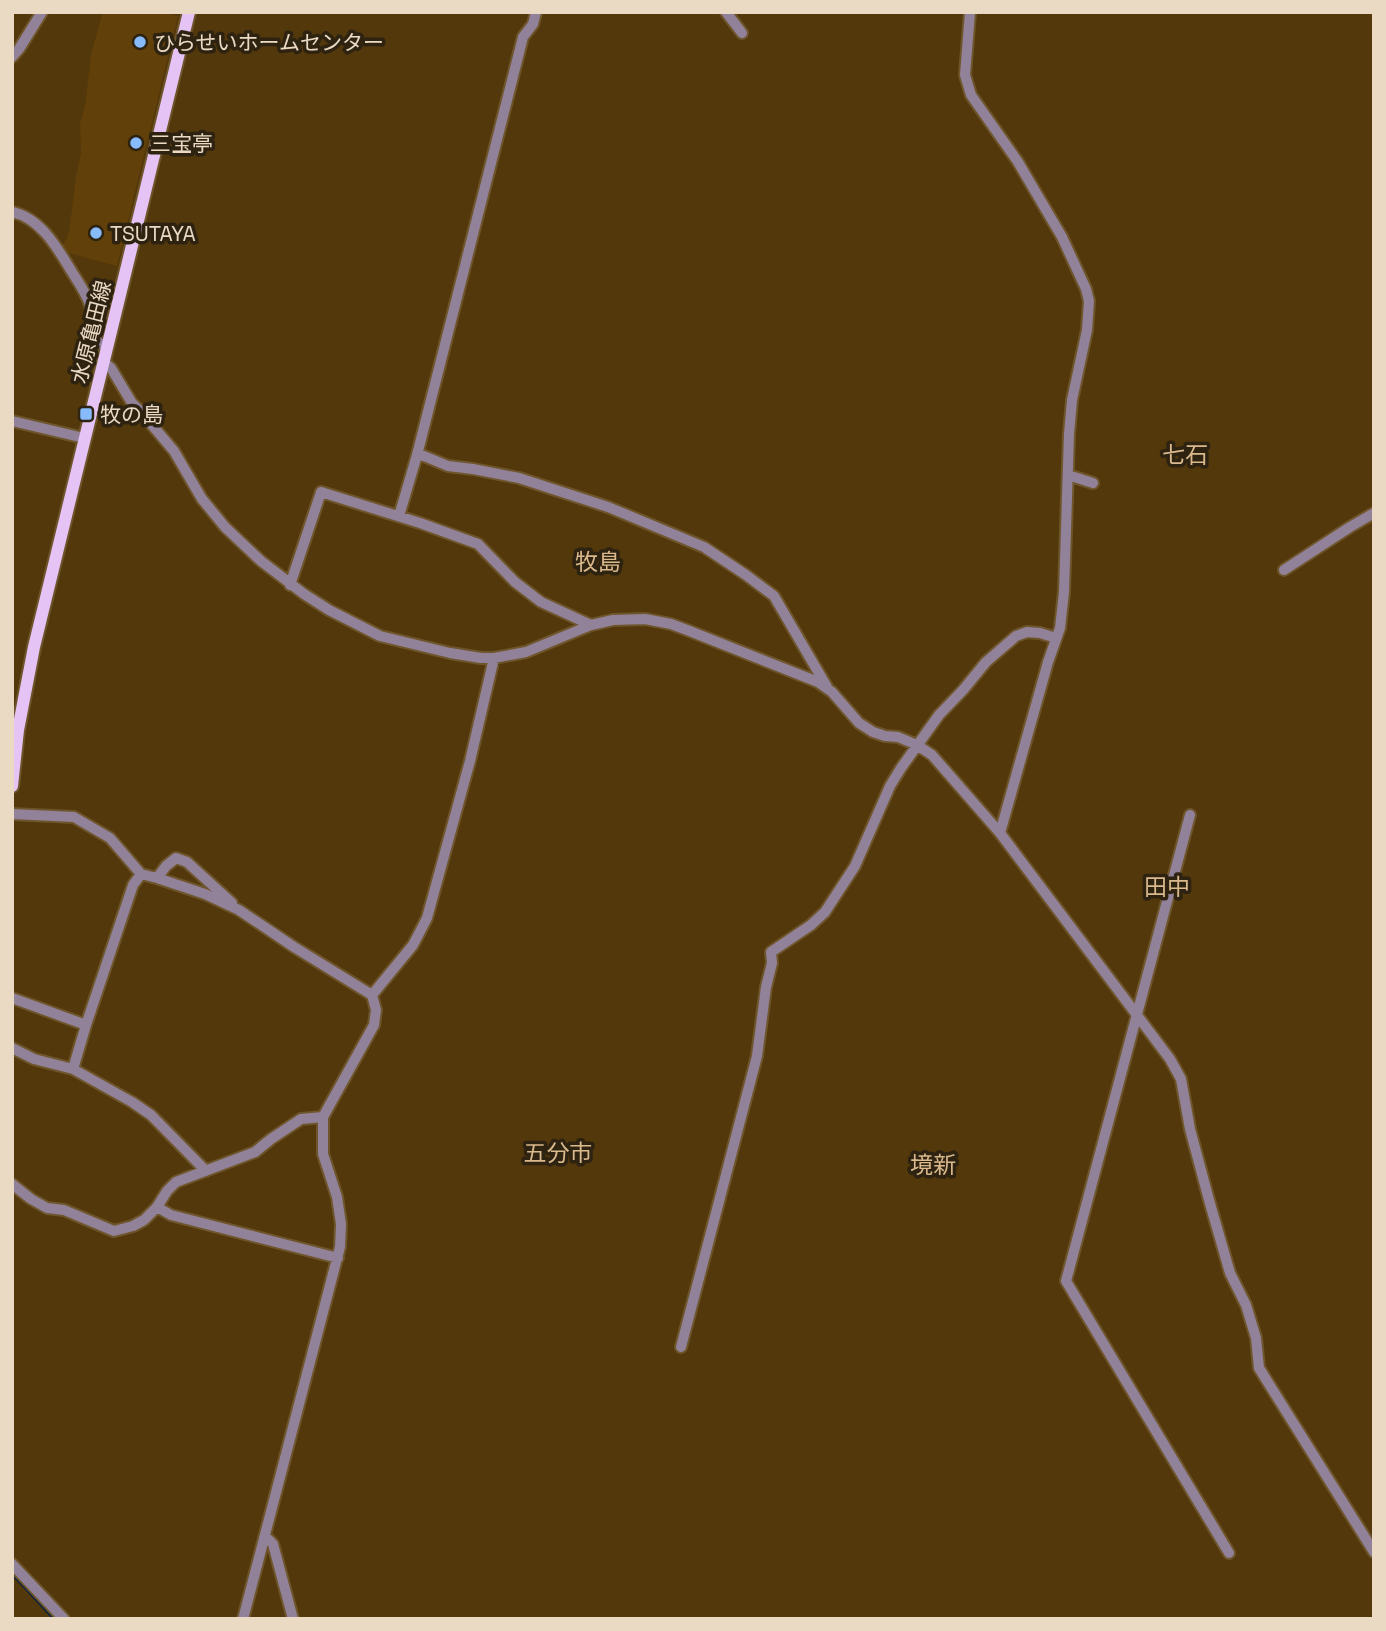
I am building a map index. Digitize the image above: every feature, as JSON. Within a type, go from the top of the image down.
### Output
[{"type":"main road","name":"水原亀田線","points":[[12,786],[15,729],[189,12]]},
{"type":"street","points":[[12,57],[42,12]]},
{"type":"street","points":[[399,516],[417,455],[523,37],[533,24],[536,12]]},
{"type":"street","points":[[726,12],[742,33]]},
{"type":"street","points":[[970,12],[965,75],[971,95],[1018,162],[1062,237],[1089,301],[1087,330],[1072,400],[1064,592],[1060,628],[1000,833]]},
{"type":"street","points":[[12,212],[34,223],[57,246],[84,292],[90,307],[95,338],[100,344],[108,346]]},
{"type":"street","points":[[104,362],[111,368],[132,403],[174,451],[202,499],[225,527],[290,585],[329,610],[388,639],[450,653],[494,658],[526,652],[591,625],[613,620],[645,619],[671,624],[818,682],[828,689]]},
{"type":"street","points":[[12,421],[84,438]]},
{"type":"street","points":[[417,455],[448,466],[519,478],[608,507],[704,547],[774,596],[828,689],[859,723],[873,732],[898,737],[932,755],[1000,833],[1170,1059],[1181,1079],[1190,1129],[1224,1254],[1256,1338],[1259,1368],[1374,1552]]},
{"type":"street","points":[[1068,475],[1093,483]]},
{"type":"street","points":[[290,585],[321,492],[478,544],[515,582],[541,602],[591,625]]},
{"type":"street","points":[[1284,570],[1374,513]]},
{"type":"street","points":[[681,1347],[757,1056],[766,987],[772,963],[771,951],[811,925],[825,912],[855,866],[890,786],[916,745],[986,662],[1016,636],[1027,632],[1056,638]]},
{"type":"street","points":[[372,995],[413,945],[427,918],[470,761],[494,658]]},
{"type":"street","points":[[12,814],[74,817],[110,838],[141,874],[205,894],[239,910],[372,995],[376,1010],[374,1025],[323,1117],[323,1154],[337,1196],[341,1224],[338,1258],[243,1619]]},
{"type":"street","points":[[1190,815],[1066,1281],[1229,1553]]},
{"type":"street","points":[[157,878],[176,858],[181,859],[239,910]]},
{"type":"street","points":[[73,1069],[133,885],[141,874]]},
{"type":"street","points":[[12,998],[86,1025]]},
{"type":"street","points":[[13,1053],[73,1069],[132,1102],[151,1115],[206,1171]]},
{"type":"street","points":[[12,1184],[47,1208],[64,1210],[114,1231],[144,1220],[177,1182],[254,1152],[301,1119],[323,1117]]},
{"type":"street","points":[[158,1207],[171,1215],[338,1258]]},
{"type":"street","points":[[265,1536],[273,1544],[293,1619]]},
{"type":"street","points":[[12,1564],[64,1619]]},
{"type":"shaded area","points":[[103,12],[160,12],[178,16],[117,266],[65,252],[61,247],[69,232],[81,154],[80,123],[85,107],[91,54]]},
{"type":"waterway","points":[[12,1574],[54,1619]]},
{"type":"place","name":"ひらせいホームセンター","points":[[140,42]]},
{"type":"place","name":"三宝亭","points":[[136,143]]},
{"type":"place","name":"TSUTAYA","points":[[96,233]]},
{"type":"place","name":"牧の島","points":[[86,414]]},
{"type":"district","name":"七石","points":[[1185,455]]},
{"type":"district","name":"牧島","points":[[598,562]]},
{"type":"district","name":"田中","points":[[1167,887]]},
{"type":"district","name":"五分市","points":[[558,1153]]},
{"type":"district","name":"境新","points":[[933,1165]]}]
